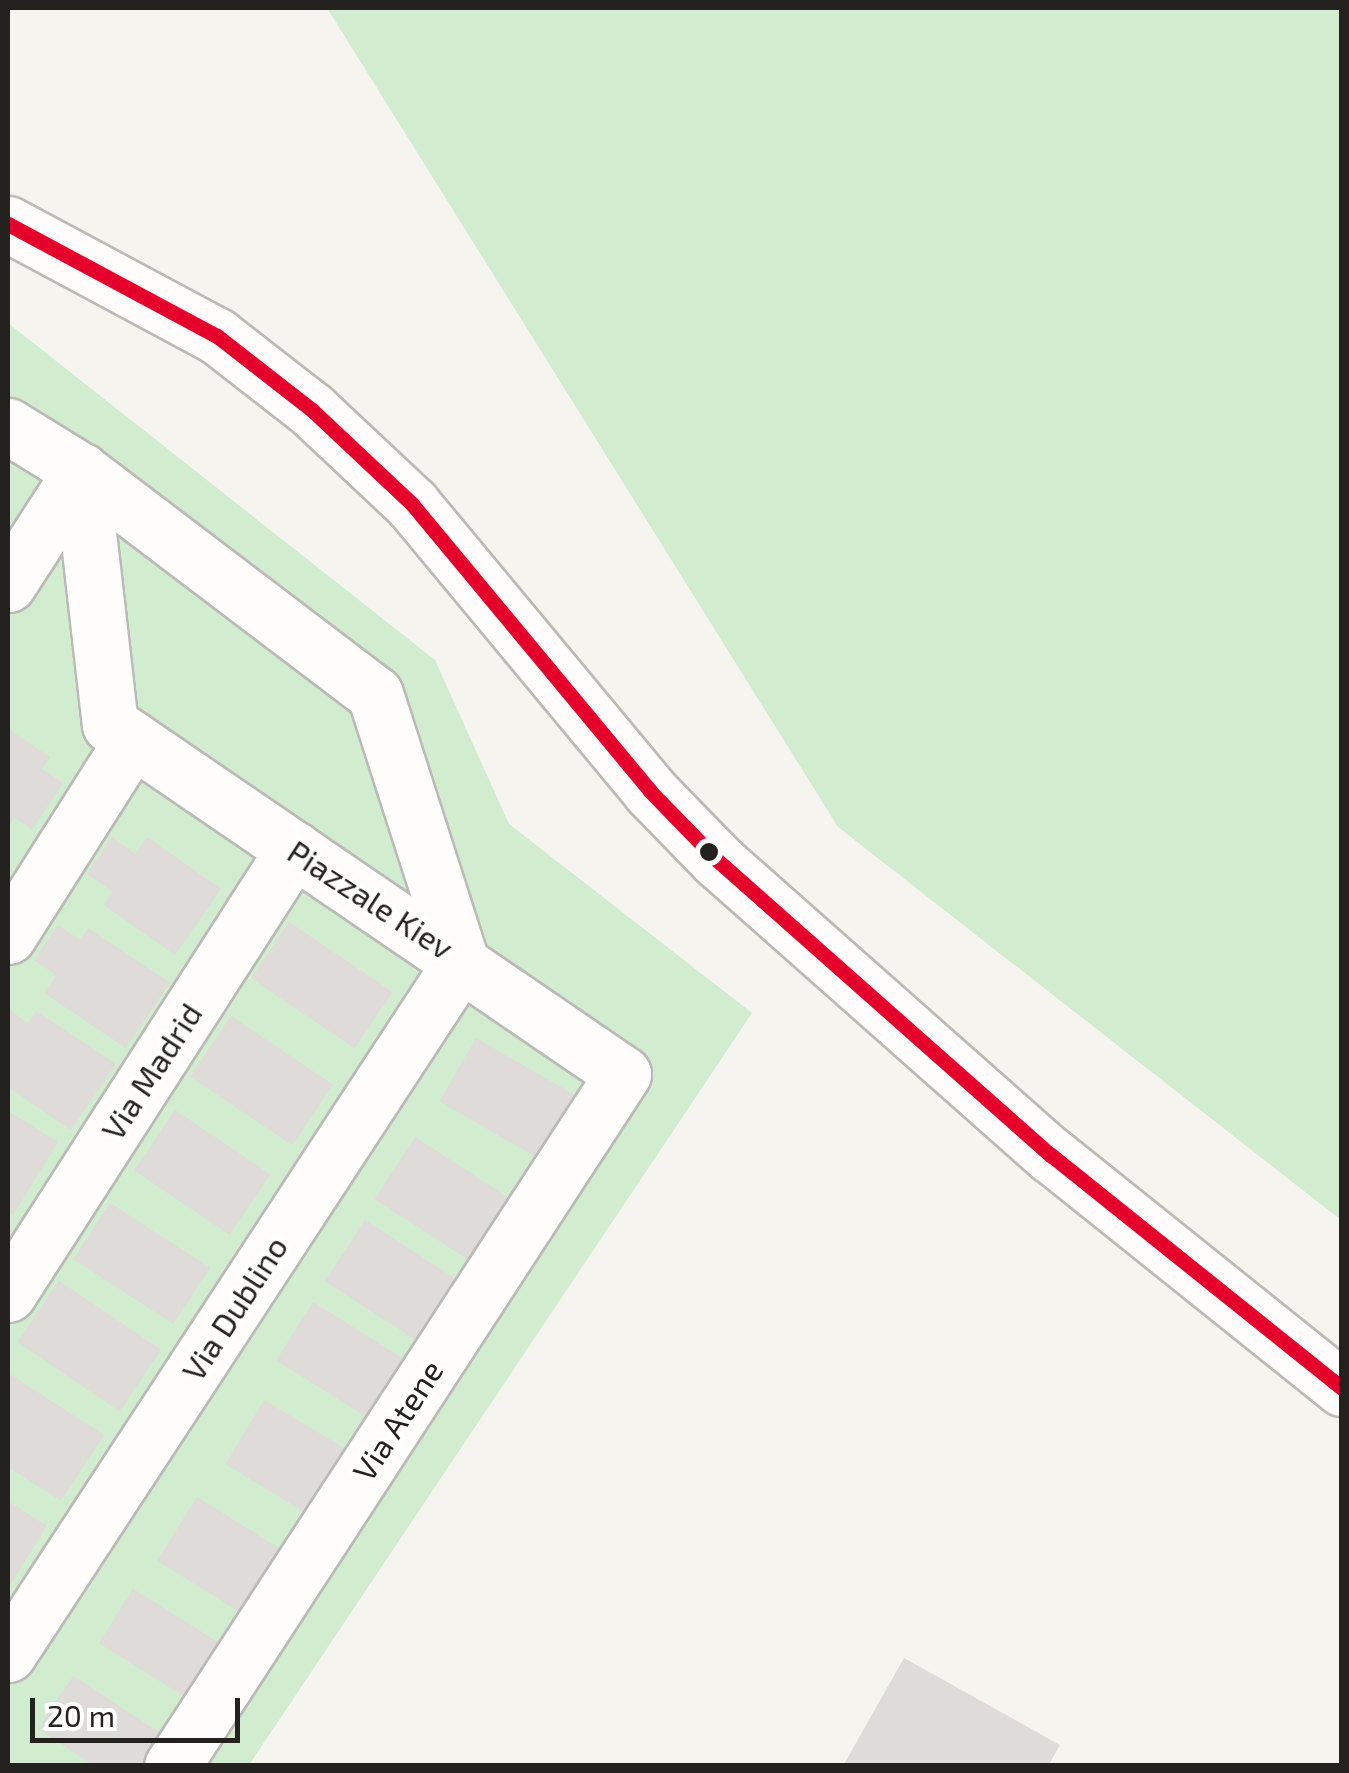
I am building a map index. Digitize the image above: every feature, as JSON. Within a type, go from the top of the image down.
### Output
[{"type":"street","points":[[8,224],[217,336],[312,410],[424,517],[650,790],[717,860],[1051,1155],[1342,1388]]},
{"type":"street","points":[[8,426],[81,471],[8,584]]},
{"type":"street","name":"Piazzale Kiev","points":[[81,471],[110,724],[461,962]]},
{"type":"street","name":"Piazzale Kiev","points":[[81,471],[375,694],[461,962]]},
{"type":"street","points":[[8,936],[133,739]]},
{"type":"street","name":"Via Madrid","points":[[8,1294],[294,848]]},
{"type":"street","name":"Via Atene","points":[[172,1766],[623,1074],[461,962]]},
{"type":"street","name":"Via Dublino","points":[[8,1654],[461,962]]},
{"type":"green space","points":[[327,8],[1341,8],[1341,1220],[838,827]]},
{"type":"green space","points":[[8,323],[435,660],[509,824],[752,1013],[249,1765],[8,1765]]},
{"type":"building","points":[[8,729],[50,757],[42,769],[63,783],[32,830],[14,817],[8,827]]},
{"type":"building","points":[[112,837],[135,854],[147,837],[221,889],[175,955],[104,905],[113,892],[87,874]]},
{"type":"building","points":[[289,922],[393,992],[355,1048],[251,978]]},
{"type":"building","points":[[58,925],[80,940],[88,928],[170,983],[126,1048],[44,993],[56,975],[34,960]]},
{"type":"building","points":[[8,1009],[28,1023],[36,1011],[116,1064],[71,1130],[8,1087]]},
{"type":"building","points":[[231,1016],[333,1085],[292,1145],[190,1077]]},
{"type":"building","points":[[476,1038],[583,1100],[547,1163],[440,1101]]},
{"type":"building","points":[[175,1110],[270,1174],[230,1235],[134,1171]]},
{"type":"building","points":[[8,1111],[58,1142],[13,1215],[8,1212]]},
{"type":"building","points":[[415,1137],[523,1207],[483,1269],[375,1199]]},
{"type":"building","points":[[110,1203],[210,1268],[173,1324],[74,1259]]},
{"type":"building","points":[[365,1220],[466,1285],[426,1347],[325,1281]]},
{"type":"building","points":[[59,1281],[161,1350],[120,1411],[18,1342]]},
{"type":"building","points":[[313,1302],[416,1367],[380,1425],[276,1361]]},
{"type":"building","points":[[8,1373],[104,1435],[61,1501],[8,1467]]},
{"type":"building","points":[[264,1400],[357,1456],[318,1520],[225,1464]]},
{"type":"building","points":[[197,1497],[294,1557],[254,1621],[157,1561]]},
{"type":"building","points":[[8,1501],[47,1526],[10,1585],[8,1583]]},
{"type":"building","points":[[133,1589],[232,1651],[198,1705],[99,1643]]},
{"type":"building","points":[[904,1658],[1060,1745],[1048,1766],[843,1766]]},
{"type":"building","points":[[73,1676],[171,1740],[154,1766],[95,1766],[38,1729]]},
{"type":"transit line","points":[[8,224],[217,336],[312,410],[412,504],[650,791],[717,860],[1051,1155],[1342,1388]]}]
